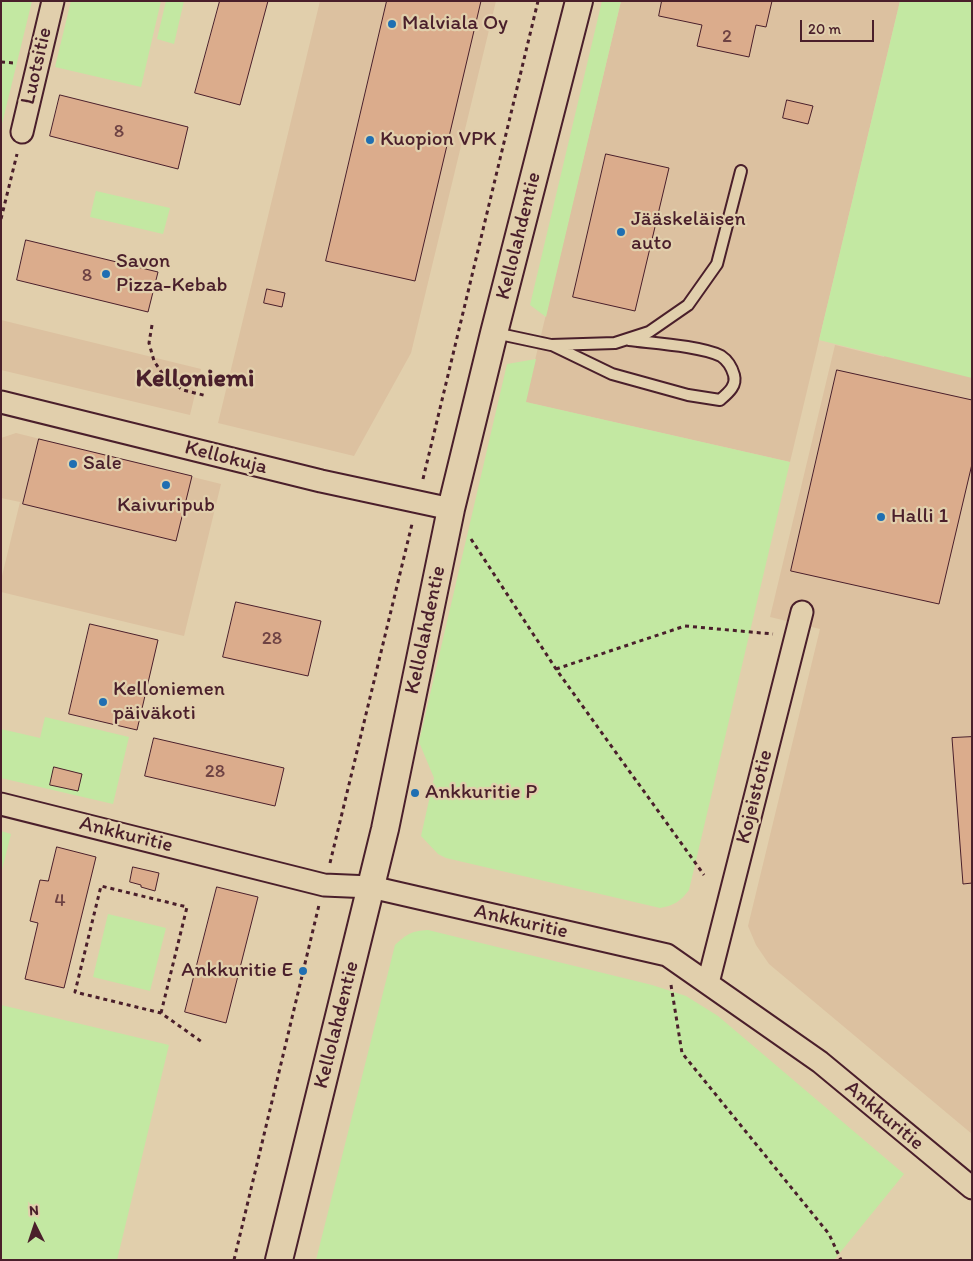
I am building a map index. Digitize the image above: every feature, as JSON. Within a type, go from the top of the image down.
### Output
[{"type":"street","name":"Luotsitie","points":[[22,132],[52,1]]},
{"type":"street","name":"Kellolahdentie","points":[[279,1260],[385,829],[451,509],[494,332],[579,1]]},
{"type":"street","name":"Kellokuja","points":[[1,402],[312,479],[451,509]]},
{"type":"street","name":"Kojeistotie","points":[[708,983],[802,612]]},
{"type":"street","name":"Ankkuritie","points":[[1,804],[324,885],[371,887],[667,955],[820,1062],[972,1188]]},
{"type":"lane","points":[[551,345],[615,343],[626,340],[648,332],[688,304],[717,264],[741,171]]},
{"type":"lane","points":[[494,332],[551,345],[612,374],[688,395],[720,400],[729,393],[735,382],[734,373],[729,363],[721,356],[699,350],[626,340]]},
{"type":"path","points":[[234,1260],[324,885],[342,820],[538,1]]},
{"type":"path","points":[[1,219],[22,132]]},
{"type":"path","points":[[152,325],[149,343],[154,361],[166,379],[183,390],[207,396]]},
{"type":"path","points":[[451,509],[556,669],[704,875]]},
{"type":"path","points":[[556,669],[685,626],[796,636]]},
{"type":"path","points":[[161,1013],[187,907],[101,886],[75,992],[161,1013],[202,1042]]},
{"type":"path","points":[[667,955],[682,1053],[829,1234],[841,1260]]},
{"type":"shaded area","points":[[320,1],[496,1],[411,353],[354,456],[218,423]]},
{"type":"shaded area","points":[[621,1],[900,1],[790,462],[525,402]]},
{"type":"shaded area","points":[[972,1],[972,1134],[769,964],[756,945],[748,926],[820,629],[770,617],[835,345],[884,357]]},
{"type":"shaded area","points":[[1,320],[201,369],[190,415],[1,370]]},
{"type":"shaded area","points":[[16,433],[221,484],[184,636],[1,592],[1,580],[20,502],[1,498],[1,438]]},
{"type":"green space","points":[[1,1],[32,1],[1,128]]},
{"type":"green space","points":[[71,1],[161,1],[141,87],[55,67]]},
{"type":"green space","points":[[166,1],[184,1],[174,44],[157,39]]},
{"type":"green space","points":[[602,1],[621,1],[546,317],[530,305]]},
{"type":"green space","points":[[900,1],[972,1],[972,378],[819,340]]},
{"type":"green space","points":[[96,191],[170,208],[163,234],[90,217]]},
{"type":"green space","points":[[536,359],[526,402],[790,462],[689,890],[676,902],[665,907],[660,908],[446,858],[438,854],[421,836],[434,778],[419,742],[507,364]]},
{"type":"green space","points":[[45,717],[129,737],[113,804],[1,778],[1,729],[40,738]]},
{"type":"green space","points":[[1,831],[11,834],[1,874]]},
{"type":"green space","points":[[108,914],[166,928],[150,991],[93,977]]},
{"type":"green space","points":[[428,930],[652,985],[686,996],[718,1016],[904,1174],[834,1260],[316,1260],[395,945],[410,934]]},
{"type":"green space","points":[[1,1005],[169,1045],[117,1260],[1,1260]]},
{"type":"building","points":[[220,1],[268,1],[240,105],[195,93]]},
{"type":"building","points":[[387,1],[481,1],[415,281],[326,261]]},
{"type":"building","points":[[662,1],[772,1],[766,27],[756,25],[749,57],[697,46],[702,25],[659,16]]},
{"type":"building","points":[[60,95],[188,127],[178,169],[50,136]]},
{"type":"building","points":[[787,100],[813,106],[808,124],[783,118]]},
{"type":"building","name":"Jääskeläisen auto","points":[[606,154],[669,168],[635,311],[573,297]]},
{"type":"building","points":[[26,240],[158,272],[148,312],[17,280]]},
{"type":"building","points":[[267,289],[285,293],[282,307],[264,303]]},
{"type":"building","name":"Halli 1","points":[[837,370],[972,400],[972,464],[939,604],[791,571]]},
{"type":"building","points":[[39,439],[192,476],[176,541],[23,504]]},
{"type":"building","points":[[236,602],[321,621],[308,676],[223,657]]},
{"type":"building","points":[[90,624],[158,640],[137,730],[69,714]]},
{"type":"building","points":[[972,737],[972,883],[963,884],[952,738]]},
{"type":"building","points":[[154,738],[284,768],[275,806],[145,776]]},
{"type":"building","points":[[54,767],[82,774],[78,791],[50,785]]},
{"type":"building","points":[[57,847],[96,857],[64,988],[25,979],[38,923],[30,921],[40,880],[48,881]]},
{"type":"building","points":[[133,867],[159,873],[155,891],[130,882]]},
{"type":"building","points":[[217,887],[258,897],[226,1023],[185,1012]]},
{"type":"place","name":"Malviala Oy","points":[[392,24]]},
{"type":"place","name":"Kuopion VPK","points":[[370,140]]},
{"type":"place","name":"Jääskeläisen auto","points":[[621,232]]},
{"type":"place","name":"Savon Pizza-Kebab","points":[[106,274]]},
{"type":"place","name":"Sale","points":[[73,464]]},
{"type":"place","name":"Kaivuripub","points":[[166,485]]},
{"type":"place","name":"Halli 1","points":[[881,517]]},
{"type":"place","name":"Kelloniemen päiväkoti","points":[[103,702]]},
{"type":"place","name":"Ankkuritie P","points":[[415,793]]},
{"type":"place","name":"Ankkuritie E","points":[[303,971]]},
{"type":"district","name":"Kelloniemi","points":[[195,379]]}]
